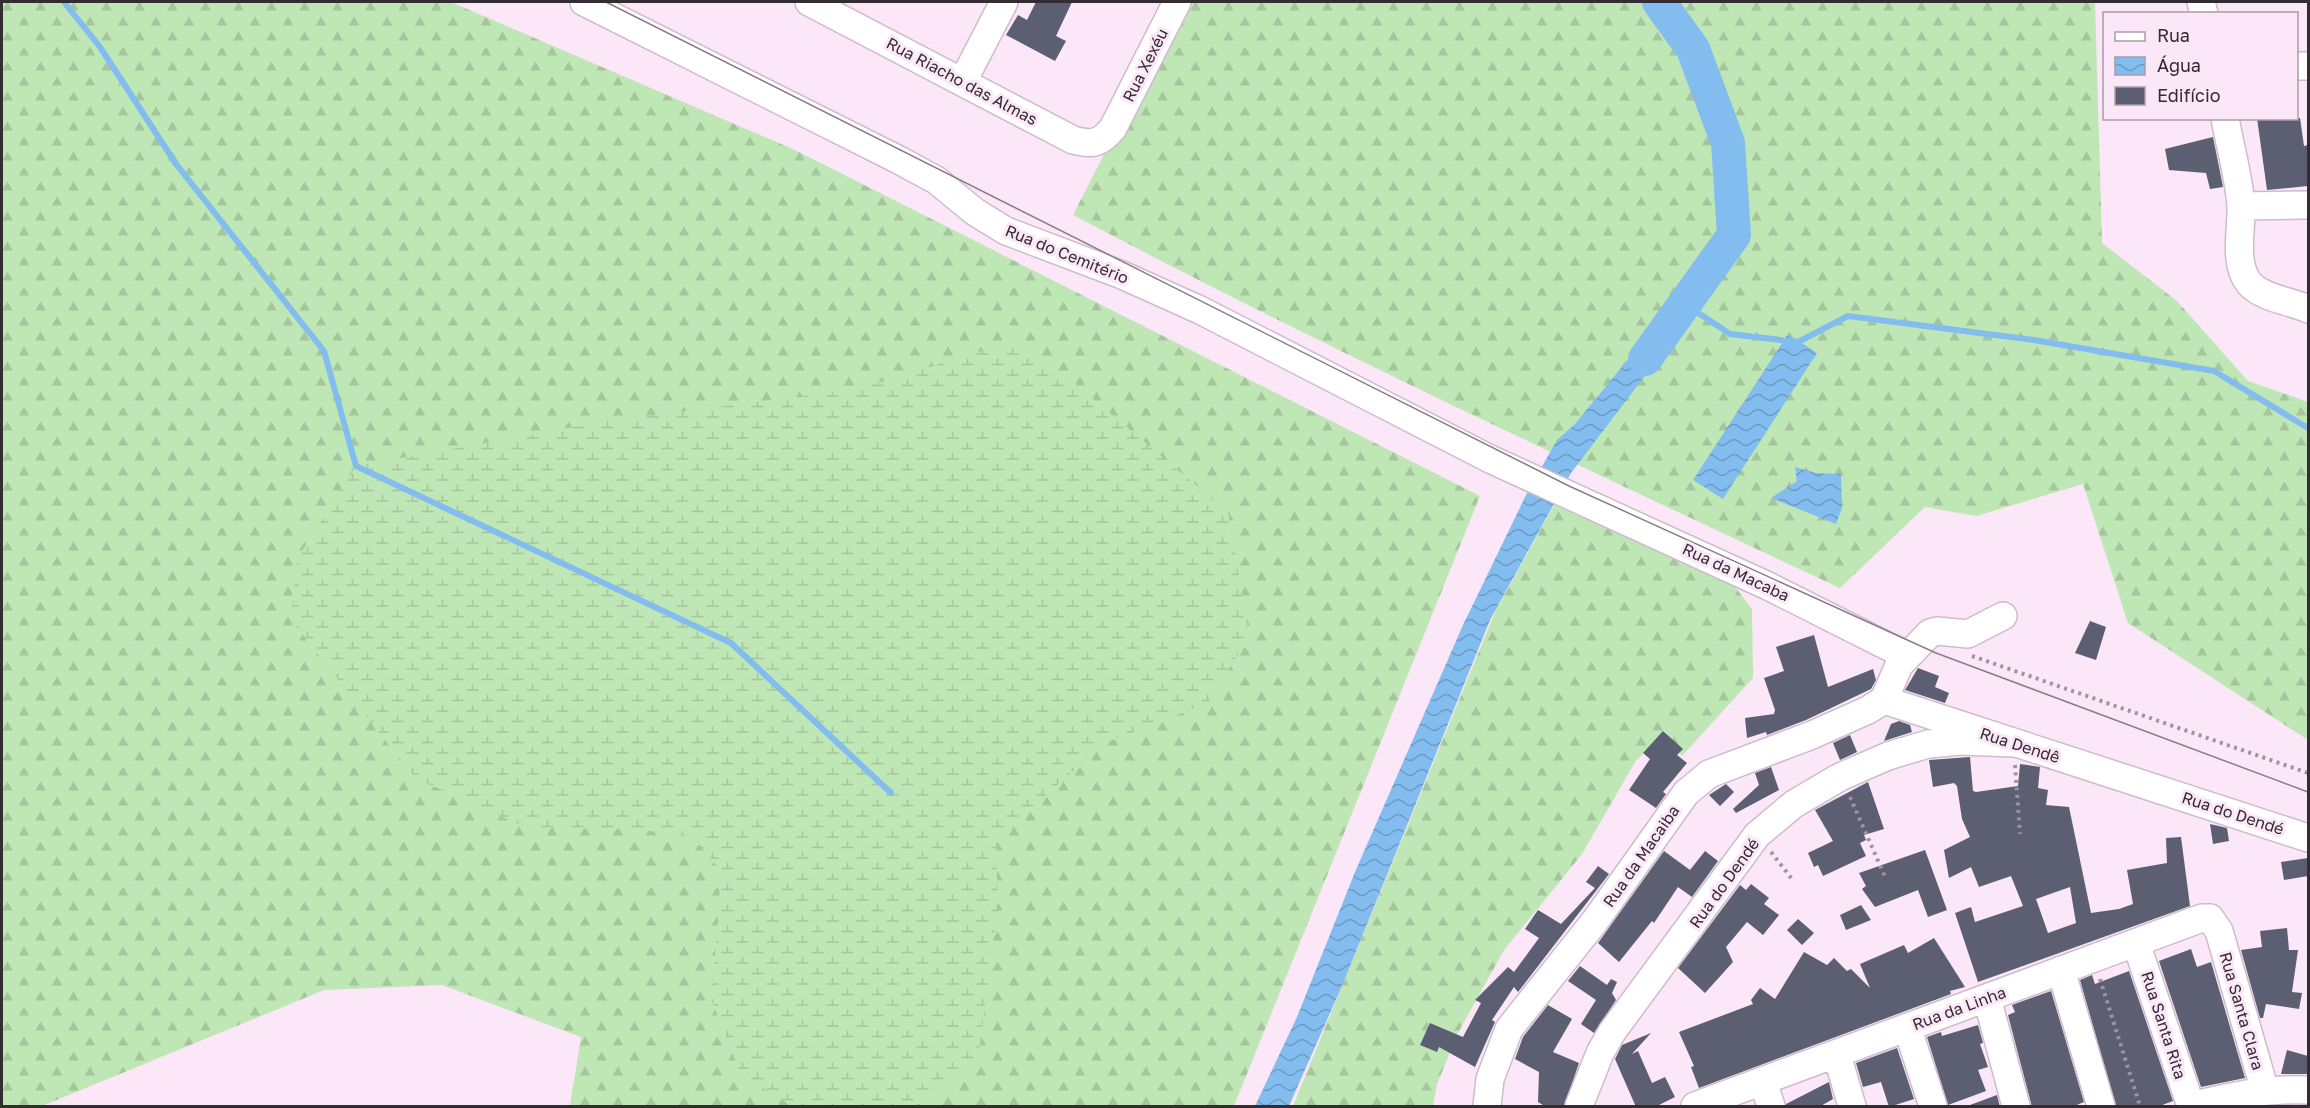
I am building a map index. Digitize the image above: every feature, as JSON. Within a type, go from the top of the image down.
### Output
[{"type":"street","name":"Rua do Cemitério","points":[[584,2],[936,180],[975,212],[1006,231],[1122,275],[1200,310],[1563,494]]},
{"type":"street","name":"Rua Riacho das Almas","points":[[809,2],[840,8],[963,81],[1072,140],[1094,143],[1103,140],[1113,128]]},
{"type":"street","points":[[963,81],[1004,2]]},
{"type":"street","name":"Rua Xexéu","points":[[1113,128],[1177,2]]},
{"type":"street","points":[[2225,120],[2241,206],[2242,264],[2249,284],[2259,291],[2308,309]]},
{"type":"street","points":[[2241,206],[2308,205]]},
{"type":"street","name":"Rua da Macaba","points":[[1563,494],[1768,586],[1907,656]]},
{"type":"street","points":[[1884,700],[1893,675],[1907,656],[1933,631],[1968,634],[2003,616]]},
{"type":"street","name":"Rua Dendê","points":[[1884,700],[2157,788]]},
{"type":"street","name":"Rua da Macaiba","points":[[1487,1107],[1490,1078],[1509,1029],[1595,921],[1686,793],[1709,774],[1812,735],[1868,710],[1884,700]]},
{"type":"street","name":"Rua do Dendé","points":[[1579,1107],[1600,1053],[1612,1032],[1757,835],[1794,804],[1840,777],[1888,756],[1928,744],[1961,741],[2014,743]]},
{"type":"street","name":"Rua do Dendé","points":[[2157,788],[2308,838]]},
{"type":"street","name":"Rua da Linha","points":[[1695,1107],[1767,1094],[1837,1055],[2202,918],[2210,918],[2219,931]]},
{"type":"street","name":"Rua Santa Clara","points":[[2219,931],[2265,1091]]},
{"type":"street","name":"Rua Santa Rita","points":[[2136,943],[2191,1107]]},
{"type":"street","points":[[2061,970],[2101,1107]]},
{"type":"street","points":[[1987,998],[2016,1107]]},
{"type":"street","points":[[1907,1027],[1933,1107]]},
{"type":"street","points":[[1837,1055],[1852,1107]]},
{"type":"street","points":[[2191,1107],[2234,1095],[2265,1091],[2308,1090]]},
{"type":"path","points":[[1967,654],[2308,773]]},
{"type":"path","points":[[2014,743],[2020,834]]},
{"type":"path","points":[[1840,777],[1866,828],[1886,879]]},
{"type":"path","points":[[1757,835],[1792,879]]},
{"type":"path","points":[[2094,960],[2140,1107]]},
{"type":"green space","points":[[2,2],[451,2],[795,150],[1480,496],[1234,1106],[570,1106],[581,1037],[442,985],[324,990],[42,1106],[2,1106]]},
{"type":"green space","points":[[1182,2],[2095,2],[2102,243],[2177,301],[2248,381],[2308,402],[2308,740],[2128,623],[2083,484],[1976,516],[1925,507],[1840,588],[1358,360],[1073,215]]},
{"type":"green space","points":[[1008,343],[1067,377],[1228,512],[1249,636],[1208,703],[1105,743],[996,839],[998,907],[977,1066],[915,1106],[792,1106],[741,1075],[712,1001],[721,871],[692,836],[631,829],[527,828],[415,778],[291,620],[297,559],[356,466],[608,421],[858,389]]},
{"type":"green space","points":[[1554,505],[1733,584],[1752,609],[1753,678],[1682,756],[1665,731],[1635,762],[1582,854],[1504,950],[1458,1033],[1437,1084],[1433,1106],[1293,1106],[1495,612]]},
{"type":"water","points":[[1666,313],[1679,331],[1571,473],[1490,620],[1342,986],[1289,1106],[1255,1106],[1297,1017],[1355,872],[1463,625],[1528,491],[1557,440],[1575,424]]},
{"type":"water","points":[[1788,334],[1817,353],[1723,499],[1693,480]]},
{"type":"water","points":[[1795,467],[1816,473],[1841,474],[1842,508],[1836,524],[1771,498],[1797,481]]},
{"type":"building","points":[[1036,2],[1072,2],[1056,36],[1066,41],[1055,61],[1006,35],[1018,15],[1027,20]]},
{"type":"building","points":[[2300,118],[2304,146],[2308,145],[2308,186],[2267,190],[2257,120],[2298,120]]},
{"type":"building","points":[[2213,137],[2223,187],[2210,189],[2206,173],[2169,170],[2165,149]]},
{"type":"building","points":[[2090,621],[2106,627],[2096,660],[2075,653]]},
{"type":"building","points":[[1814,635],[1828,687],[1873,669],[1876,680],[1871,689],[1806,720],[1767,735],[1766,732],[1747,738],[1745,718],[1774,714],[1775,710],[1764,678],[1784,671],[1776,647]]},
{"type":"building","points":[[1918,668],[1939,676],[1935,687],[1949,693],[1945,703],[1905,690]]},
{"type":"building","points":[[1899,721],[1910,725],[1912,732],[1884,741],[1891,724]]},
{"type":"building","points":[[1663,731],[1683,749],[1677,755],[1687,763],[1663,792],[1666,794],[1656,808],[1629,790],[1650,759],[1643,753]]},
{"type":"building","points":[[1850,735],[1857,752],[1840,760],[1833,743]]},
{"type":"building","points":[[1970,757],[1973,791],[1976,792],[2018,786],[2020,764],[2040,767],[2038,788],[2048,790],[2046,805],[2069,807],[2091,913],[2119,909],[2133,904],[2127,870],[2167,863],[2166,838],[2181,837],[2190,906],[1978,982],[1955,913],[1971,907],[1975,922],[2023,906],[2011,876],[1979,887],[1971,867],[1949,878],[1944,850],[1970,837],[1962,819],[1957,786],[1954,783],[1933,787],[1929,760]],"holes":[[[2070,887],[2076,923],[2048,933],[2036,899]]]},
{"type":"building","points":[[1771,767],[1779,790],[1736,813],[1733,809],[1759,785],[1755,773]]},
{"type":"building","points":[[1868,782],[1884,829],[1864,835],[1866,840],[1860,843],[1866,856],[1823,876],[1818,865],[1814,867],[1808,853],[1833,841],[1815,810]]},
{"type":"building","points":[[1726,784],[1734,792],[1720,806],[1709,795]]},
{"type":"building","points":[[2210,824],[2227,828],[2229,841],[2213,844]]},
{"type":"building","points":[[1925,850],[1947,910],[1928,917],[1918,890],[1875,907],[1862,889],[1866,886],[1859,873]]},
{"type":"building","points":[[1664,851],[1690,870],[1705,851],[1718,861],[1692,897],[1678,887],[1654,923],[1652,921],[1619,962],[1598,943]]},
{"type":"building","points":[[2308,858],[2308,876],[2284,880],[2281,862]]},
{"type":"building","points":[[1598,866],[1609,874],[1518,992],[1514,987],[1492,1020],[1495,1022],[1475,1067],[1439,1047],[1437,1052],[1420,1045],[1430,1023],[1463,1037],[1481,1003],[1475,1000],[1508,967],[1514,972],[1539,938],[1525,929],[1538,910],[1561,924],[1595,888],[1586,882]]},
{"type":"building","points":[[1751,884],[1769,898],[1764,904],[1779,915],[1763,935],[1747,922],[1726,947],[1733,962],[1705,993],[1678,968],[1740,885],[1746,890]]},
{"type":"building","points":[[1861,905],[1871,920],[1846,930],[1840,915]]},
{"type":"building","points":[[1798,919],[1814,933],[1802,945],[1787,930]]},
{"type":"building","points":[[2287,928],[2289,950],[2298,950],[2292,992],[2302,993],[2299,1009],[2266,1004],[2263,1018],[2260,1018],[2241,950],[2262,947],[2260,931]]},
{"type":"building","points":[[1934,938],[1965,987],[1699,1088],[1691,1067],[1694,1066],[1679,1032],[1753,1004],[1751,1000],[1760,988],[1775,999],[1804,952],[1827,965],[1834,958],[1847,971],[1851,969],[1870,988],[1860,964],[1904,945],[1908,953]]},
{"type":"building","points":[[2191,949],[2197,967],[2211,962],[2245,1078],[2201,1087],[2159,961]]},
{"type":"building","points":[[1580,966],[1607,985],[1611,979],[1617,982],[1612,993],[1616,1000],[1594,1033],[1581,1024],[1596,1000],[1568,981]]},
{"type":"building","points":[[2129,971],[2173,1101],[2157,1107],[2116,1107],[2080,980],[2092,975],[2095,984]]},
{"type":"building","points":[[2051,991],[2084,1102],[2072,1107],[2032,1107],[2008,1015],[2015,1012],[2012,1005]]},
{"type":"building","points":[[1548,1005],[1572,1019],[1553,1052],[1579,1063],[1564,1107],[1546,1107],[1538,1102],[1539,1072],[1515,1059],[1523,1037]]},
{"type":"building","points":[[1978,1025],[1983,1043],[1980,1044],[1988,1067],[1978,1070],[1986,1091],[1948,1105],[1927,1037],[1941,1032],[1942,1036]]},
{"type":"building","points":[[1651,1033],[1632,1054],[1638,1051],[1652,1083],[1665,1077],[1675,1097],[1655,1107],[1636,1107],[1615,1059],[1622,1045]]},
{"type":"building","points":[[1897,1048],[1914,1099],[1889,1107],[1881,1082],[1863,1087],[1856,1063]]},
{"type":"building","points":[[2287,1050],[2308,1056],[2308,1074],[2281,1074]]},
{"type":"building","points":[[1829,1082],[1833,1099],[1819,1107],[1786,1107],[1786,1104]]},
{"type":"building","points":[[1997,1095],[2000,1107],[1970,1107],[1970,1105]]},
{"type":"waterway","points":[[64,2],[100,47],[176,164],[324,351],[356,466],[731,643],[891,793]]},
{"type":"waterway","points":[[1645,359],[1734,235],[1728,143],[1693,49],[1659,2]]},
{"type":"waterway","points":[[1685,304],[1730,334],[1798,342],[1848,316],[2034,340],[2214,371],[2308,428]]},
{"type":"tram line","points":[[606,2],[1569,486],[1936,653],[2308,792]]}]
